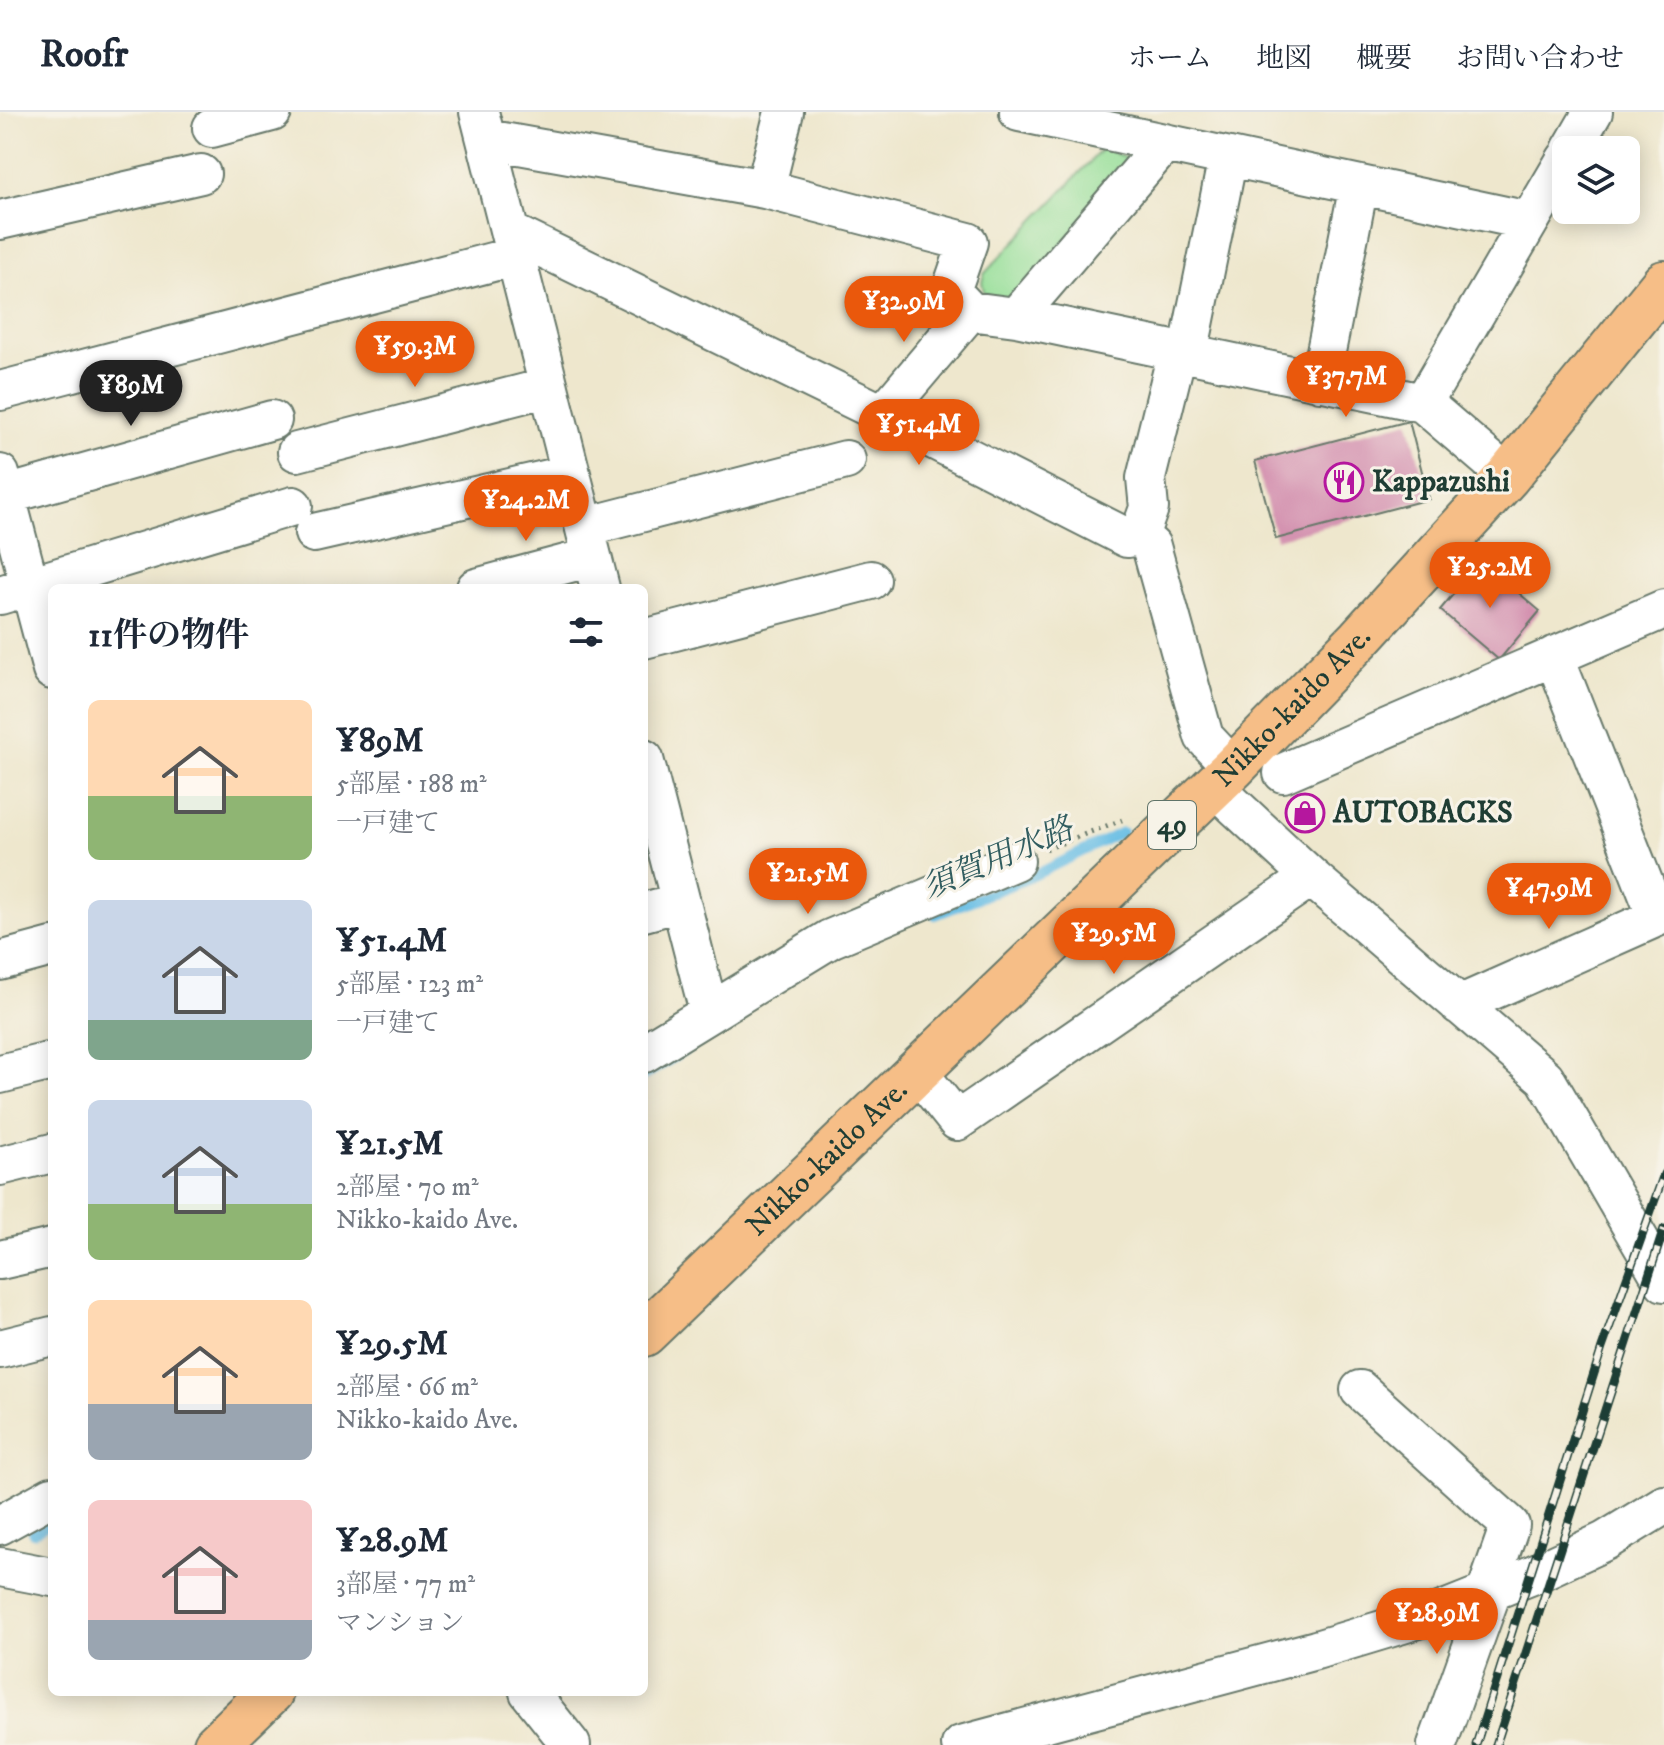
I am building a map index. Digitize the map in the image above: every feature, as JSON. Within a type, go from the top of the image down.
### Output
[{"type":"main road","name":"Nikko-kaido Ave.","points":[[648,1330],[1223,777],[1359,639],[1508,476],[1663,287]]},
{"type":"main road","points":[[216,1745],[267,1696]]},
{"type":"street","points":[[212,128],[272,112]]},
{"type":"street","points":[[765,189],[784,112]]},
{"type":"street","points":[[1019,112],[1150,131],[1228,157],[1529,221]]},
{"type":"street","points":[[1579,136],[1593,112]]},
{"type":"street","points":[[592,557],[483,125],[765,189],[968,242],[951,291],[970,311],[1016,317],[1423,403],[1508,476]]},
{"type":"street","points":[[1016,317],[1150,131]]},
{"type":"street","points":[[1139,536],[1149,508],[1146,478],[1182,353],[1228,157]]},
{"type":"street","points":[[0,220],[201,174]]},
{"type":"street","points":[[1423,403],[1552,182]]},
{"type":"street","points":[[1320,382],[1359,185]]},
{"type":"street","points":[[0,391],[512,244],[883,414],[1127,538],[1139,536],[1151,546],[1204,737],[1223,777],[1311,877],[1545,1078],[1664,1282]]},
{"type":"street","points":[[883,414],[970,311]]},
{"type":"street","points":[[297,452],[549,387]]},
{"type":"street","points":[[48,661],[15,591],[3,484],[272,420]]},
{"type":"street","points":[[491,584],[592,557],[846,460]]},
{"type":"street","points":[[15,591],[304,520],[571,474]]},
{"type":"street","points":[[648,638],[871,580]]},
{"type":"street","points":[[1283,773],[1664,609]]},
{"type":"street","points":[[1459,1005],[1661,915],[1554,656]]},
{"type":"street","points":[[648,775],[709,1012]]},
{"type":"street","points":[[648,1050],[830,939],[1015,861]]},
{"type":"street","points":[[917,1071],[957,1121],[1311,877]]},
{"type":"street","points":[[648,911],[680,902]]},
{"type":"street","points":[[0,961],[48,948]]},
{"type":"street","points":[[0,1074],[48,1062]]},
{"type":"street","points":[[0,1166],[48,1154]]},
{"type":"street","points":[[0,1260],[48,1249]]},
{"type":"street","points":[[0,1349],[48,1337]]},
{"type":"street","points":[[1360,1390],[1510,1525],[1437,1745]]},
{"type":"street","points":[[0,1525],[48,1498]]},
{"type":"street","points":[[961,1745],[1316,1650],[1432,1615],[1605,1541],[1664,1505]]},
{"type":"street","points":[[0,1567],[48,1576]]},
{"type":"street","points":[[532,1696],[571,1745]]},
{"type":"path","points":[[1015,861],[1127,818]]},
{"type":"green space","points":[[1103,148],[1137,163],[1008,302],[993,299],[984,292],[984,274]]},
{"type":"building","points":[[1409,421],[1429,499],[1276,539],[1255,461]]},
{"type":"building","points":[[1481,561],[1540,611],[1499,660],[1440,610]]},
{"type":"waterway","name":"須賀用水路","points":[[935,915],[1031,877],[1122,832]]},
{"type":"waterway","name":"須賀用水路","points":[[648,1074],[700,1041]]},
{"type":"waterway","name":"須賀用水路","points":[[33,1533],[48,1524]]},
{"type":"railway","points":[[1476,1745],[1602,1348],[1664,1174]]},
{"type":"railway","points":[[1496,1745],[1664,1229]]},
{"type":"place","name":"Kappazushi","points":[[1344,482]]},
{"type":"place","name":"AUTOBACKS","points":[[1305,813]]}]
